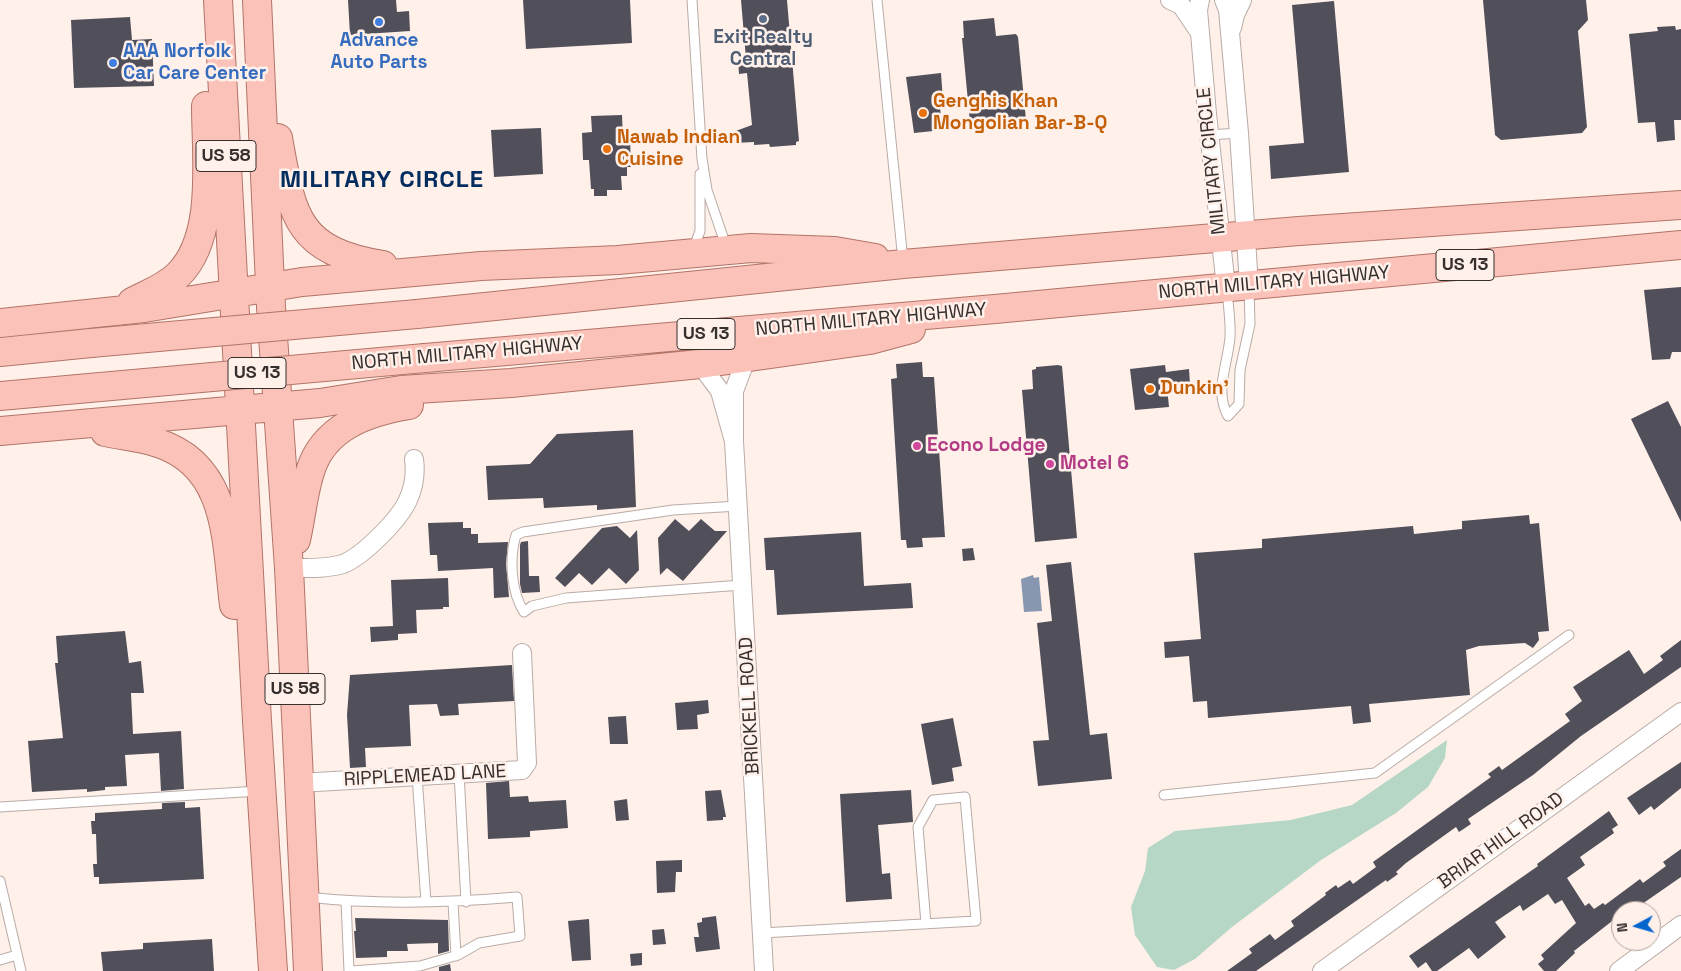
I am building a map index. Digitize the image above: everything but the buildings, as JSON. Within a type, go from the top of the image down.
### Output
[{"type":"main road","points":[[89,315],[132,302],[162,287],[176,277],[188,264],[196,250],[204,222],[205,202],[207,0]]},
{"type":"main road","name":"US 58","points":[[218,0],[257,721],[274,971]]},
{"type":"main road","name":"US 58","points":[[257,0],[270,286],[289,568],[308,971]]},
{"type":"main road","points":[[259,40],[285,175],[295,211],[306,231],[320,244],[338,255],[354,261],[419,271]]},
{"type":"main road","name":"US 13","points":[[0,352],[417,314],[903,264],[1246,235],[1681,205]]},
{"type":"main road","name":"NORTH MILITARY HIGHWAY","points":[[0,396],[987,310],[1681,246]]},
{"type":"main road","points":[[0,323],[89,315],[270,286],[419,271],[481,266],[639,259],[727,249],[835,251],[903,264]]},
{"type":"main road","points":[[0,431],[320,403],[401,390],[511,383],[746,359],[870,340],[987,310]]},
{"type":"main road","points":[[289,568],[302,518],[310,470],[329,439],[343,427],[360,417],[378,410],[508,391],[592,375]]},
{"type":"main road","points":[[72,426],[157,442],[174,449],[200,469],[212,485],[219,501],[224,525],[237,632],[257,721]]},
{"type":"street","name":"MILITARY CIRCLE","points":[[1170,0],[1181,5],[1200,34]]},
{"type":"street","name":"MILITARY CIRCLE","points":[[1200,0],[1198,10],[1200,34],[1220,237],[1238,286]]},
{"type":"street","name":"MILITARY CIRCLE","points":[[1224,0],[1228,10],[1240,133],[1246,235],[1238,286]]},
{"type":"street","name":"MILITARY CIRCLE","points":[[1230,36],[1235,15],[1242,0]]},
{"type":"street","name":"BRICKELL ROAD","points":[[746,359],[734,391],[734,441],[764,971]]},
{"type":"street","name":"BRICKELL ROAD","points":[[700,364],[720,391],[734,441]]},
{"type":"street","points":[[289,568],[341,564],[356,558],[369,547],[407,502],[414,484],[414,459]]},
{"type":"street","name":"RIPPLEMEAD LANE","points":[[299,783],[522,770],[527,762],[522,652]]},
{"type":"street","name":"BRIAR HILL ROAD","points":[[1322,971],[1681,712]]},
{"type":"street","points":[[1619,971],[1681,925]]},
{"type":"lane","points":[[692,0],[702,159],[700,231],[692,253]]},
{"type":"lane","points":[[877,0],[903,264]]},
{"type":"lane","points":[[1209,136],[1240,133]]},
{"type":"lane","points":[[702,159],[707,190],[727,249]]},
{"type":"lane","points":[[1238,286],[1250,324],[1240,370],[1239,404],[1228,416],[1222,406],[1222,379],[1238,286]]},
{"type":"lane","points":[[738,506],[673,510],[523,532],[516,535],[514,543],[514,585],[517,602],[524,612],[532,606],[566,598],[742,585]]},
{"type":"lane","points":[[1164,795],[1376,773],[1569,635]]},
{"type":"lane","points":[[459,774],[466,902]]},
{"type":"lane","points":[[417,776],[426,902]]},
{"type":"lane","points":[[0,807],[262,791]]},
{"type":"lane","points":[[762,933],[926,924],[976,921],[966,797],[933,800],[918,827],[926,924]]},
{"type":"lane","points":[[0,881],[21,971]]},
{"type":"lane","points":[[304,897],[346,900],[466,902],[517,897],[520,936],[479,943],[456,956],[420,966],[350,971],[346,900]]},
{"type":"lane","points":[[453,902],[456,956]]},
{"type":"lane","points":[[0,960],[17,955]]},
{"type":"green space","points":[[1447,740],[1445,758],[1428,787],[1396,813],[1321,860],[1232,927],[1195,959],[1174,970],[1157,967],[1135,935],[1131,907],[1145,871],[1148,848],[1175,831],[1291,820],[1352,805]]},
{"type":"water","points":[[1033,575],[1034,578],[1039,577],[1042,611],[1024,612],[1021,579]]},
{"type":"place","name":"Exit Realty Central","points":[[763,19]]},
{"type":"place","name":"Advance Auto Parts","points":[[379,22]]},
{"type":"place","name":"AAA Norfolk Car Care Center","points":[[113,63]]},
{"type":"place","name":"Genghis Khan Mongolian Bar-B-Q","points":[[923,113]]},
{"type":"place","name":"Nawab Indian Cuisine","points":[[607,149]]},
{"type":"place","name":"Dunkin'","points":[[1150,389]]},
{"type":"place","name":"Econo Lodge","points":[[917,446]]},
{"type":"place","name":"Motel 6","points":[[1050,464]]},
{"type":"district","name":"MILITARY CIRCLE","points":[[382,180]]}]
